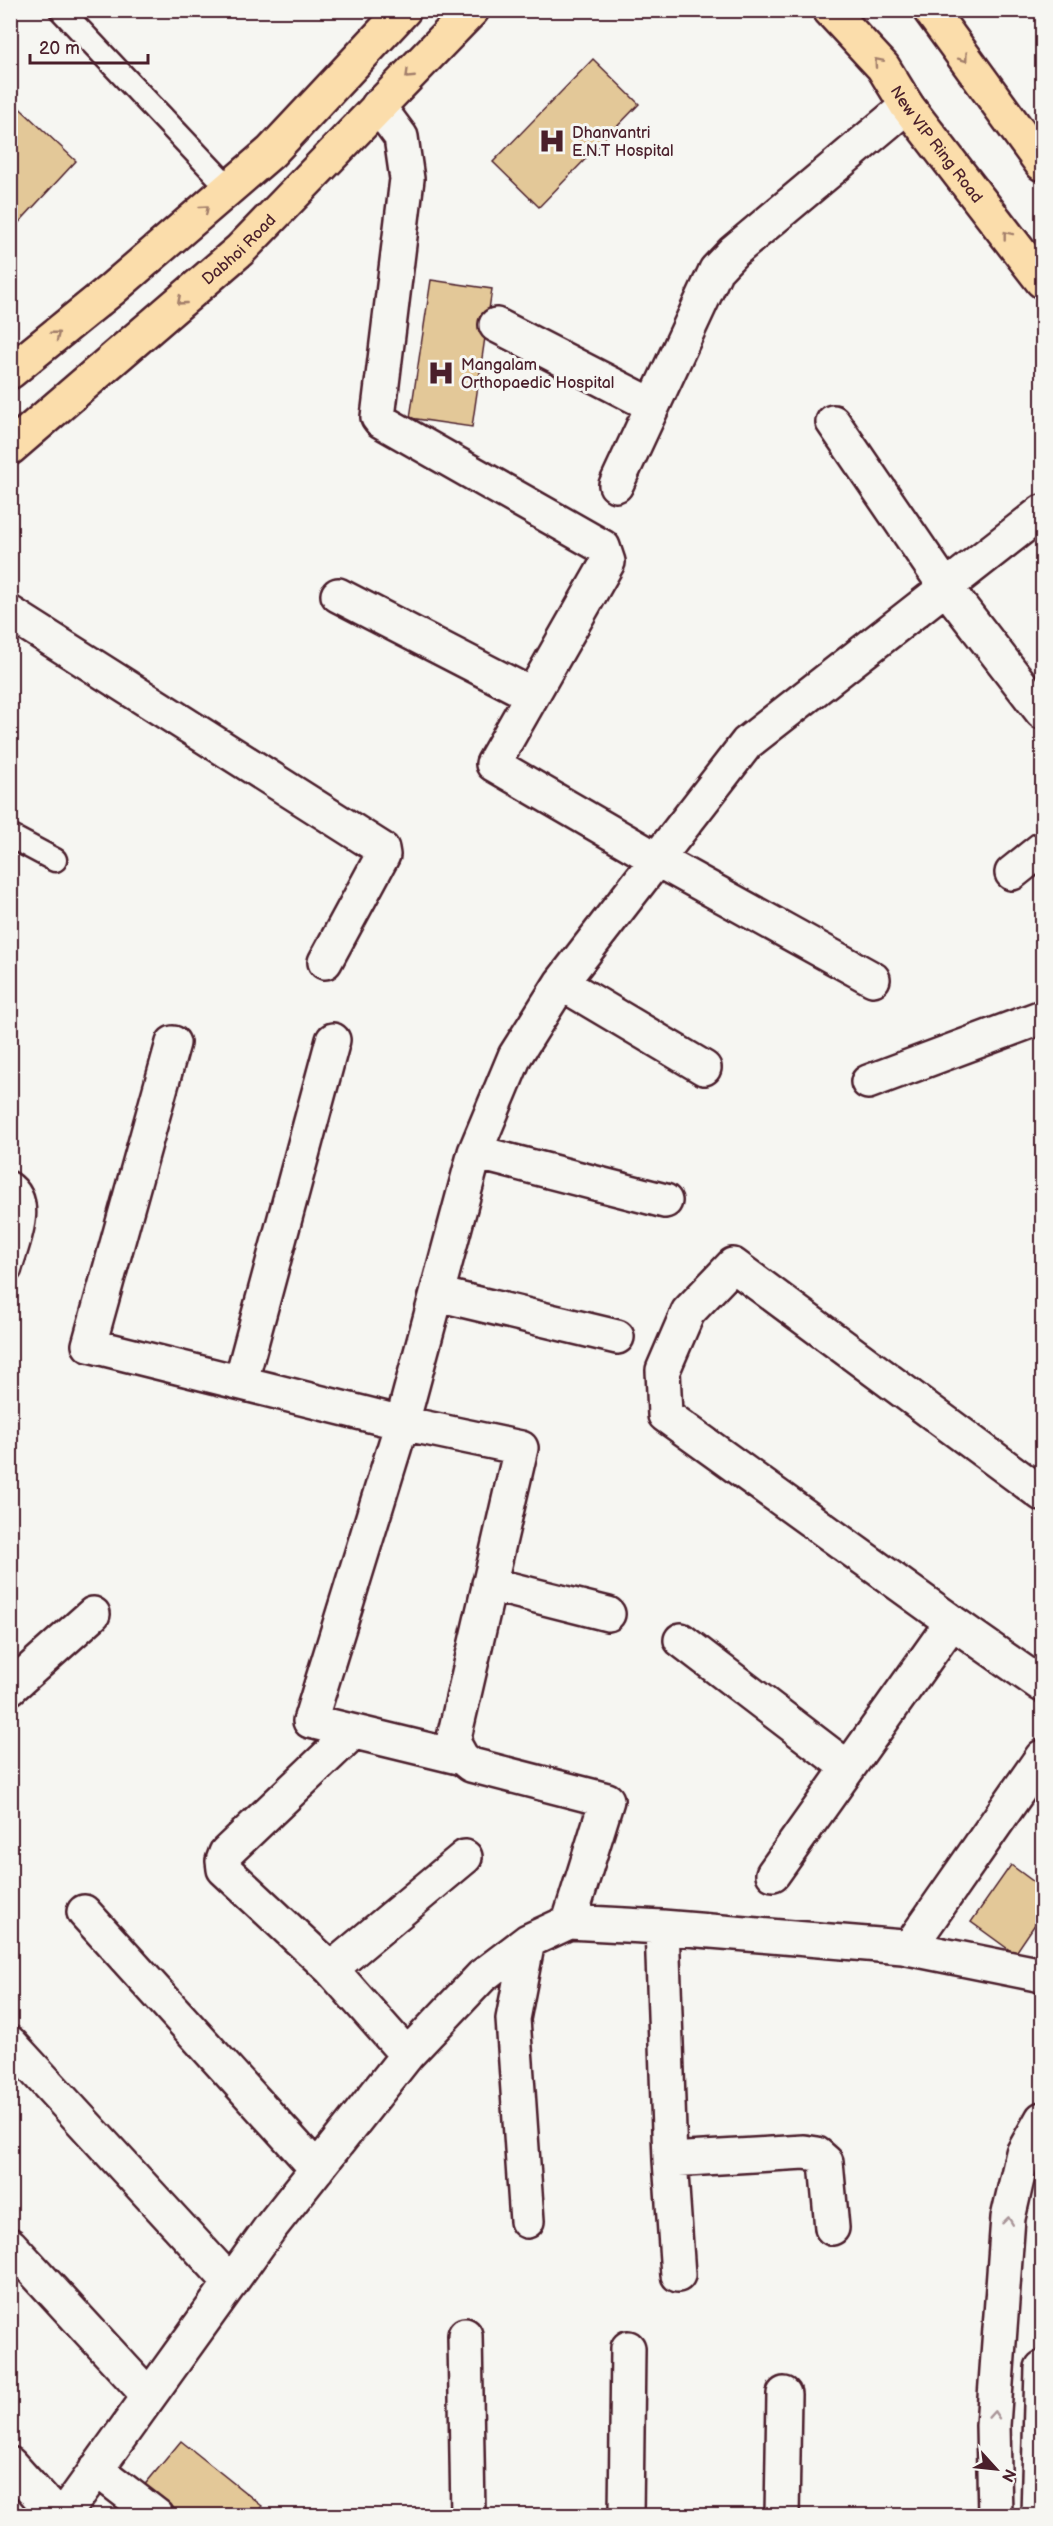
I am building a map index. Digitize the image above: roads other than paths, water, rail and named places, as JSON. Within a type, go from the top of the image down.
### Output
[{"type":"main road","points":[[10,372],[271,152],[404,10]]},
{"type":"main road","name":"New VIP Ring Road","points":[[830,10],[883,67],[907,106],[1042,281]]},
{"type":"main road","points":[[930,10],[1042,164]]},
{"type":"main road","name":"Dabhoi Road","points":[[10,448],[240,250],[378,106],[462,23]]},
{"type":"street","points":[[378,106],[401,137],[407,179],[378,417],[381,421],[603,547],[608,554],[608,562],[493,764],[658,860],[873,979]]},
{"type":"street","points":[[616,484],[716,270],[733,252],[907,106]]},
{"type":"street","points":[[496,325],[652,405]]},
{"type":"street","points":[[833,423],[947,590],[1042,712]]},
{"type":"street","points":[[462,1758],[310,1720],[402,1424],[475,1152],[514,1056],[561,983],[747,743],[947,590],[1042,512]]},
{"type":"street","points":[[338,595],[532,695]]},
{"type":"street","points":[[10,613],[382,849],[383,855],[325,962]]},
{"type":"street","points":[[1012,873],[1042,849]]},
{"type":"street","points":[[561,983],[704,1068]]},
{"type":"street","points":[[868,1082],[1042,1017]]},
{"type":"street","points":[[240,1381],[333,1040]]},
{"type":"street","points":[[173,1043],[89,1345],[240,1381],[402,1424],[521,1448],[453,1742],[462,1758],[471,1765],[607,1800],[569,1922]]},
{"type":"street","points":[[475,1152],[665,1201]]},
{"type":"street","points":[[1042,1494],[733,1265],[687,1312],[663,1370],[665,1415],[1042,1685]]},
{"type":"street","points":[[437,1294],[617,1338]]},
{"type":"street","points":[[489,1584],[608,1614]]},
{"type":"street","points":[[10,1688],[93,1614]]},
{"type":"street","points":[[773,1874],[952,1622]]},
{"type":"street","points":[[681,1640],[847,1767]]},
{"type":"street","points":[[353,1732],[226,1853],[223,1861],[224,1869],[331,1969],[407,2055]]},
{"type":"street","points":[[909,1948],[1042,1757]]},
{"type":"street","points":[[331,1969],[465,1857]]},
{"type":"street","points":[[84,1912],[317,2169]]},
{"type":"street","points":[[63,2516],[231,2283],[407,2055],[483,1976],[528,1941],[569,1922],[662,1927],[909,1948],[1042,1976]]},
{"type":"street","points":[[662,1927],[670,2160],[678,2275]]},
{"type":"street","points":[[527,2221],[513,2019],[528,1941]]},
{"type":"street","points":[[10,2043],[231,2283]]},
{"type":"street","points":[[995,2516],[993,2425],[1008,2218],[1023,2152],[1042,2118]]},
{"type":"street","points":[[670,2160],[804,2152],[817,2154],[826,2162],[832,2228]]},
{"type":"street","points":[[10,2245],[149,2396]]},
{"type":"street","points":[[465,2335],[468,2516]]},
{"type":"street","points":[[626,2516],[628,2348]]},
{"type":"street","points":[[1038,2516],[1042,2370]]},
{"type":"street","points":[[782,2516],[784,2394]]},
{"type":"street","points":[[10,2464],[57,2516]]},
{"type":"street","points":[[96,2469],[157,2516]]},
{"type":"lane","points":[[61,10],[229,188]]},
{"type":"lane","points":[[10,836],[55,861]]},
{"type":"lane","points":[[10,1183],[22,1196],[26,1212],[10,1270]]},
{"type":"place","name":"Dhanvantri E.N.T Hospital","points":[[552,141]]},
{"type":"place","name":"Mangalam Orthopaedic Hospital","points":[[441,373]]}]
